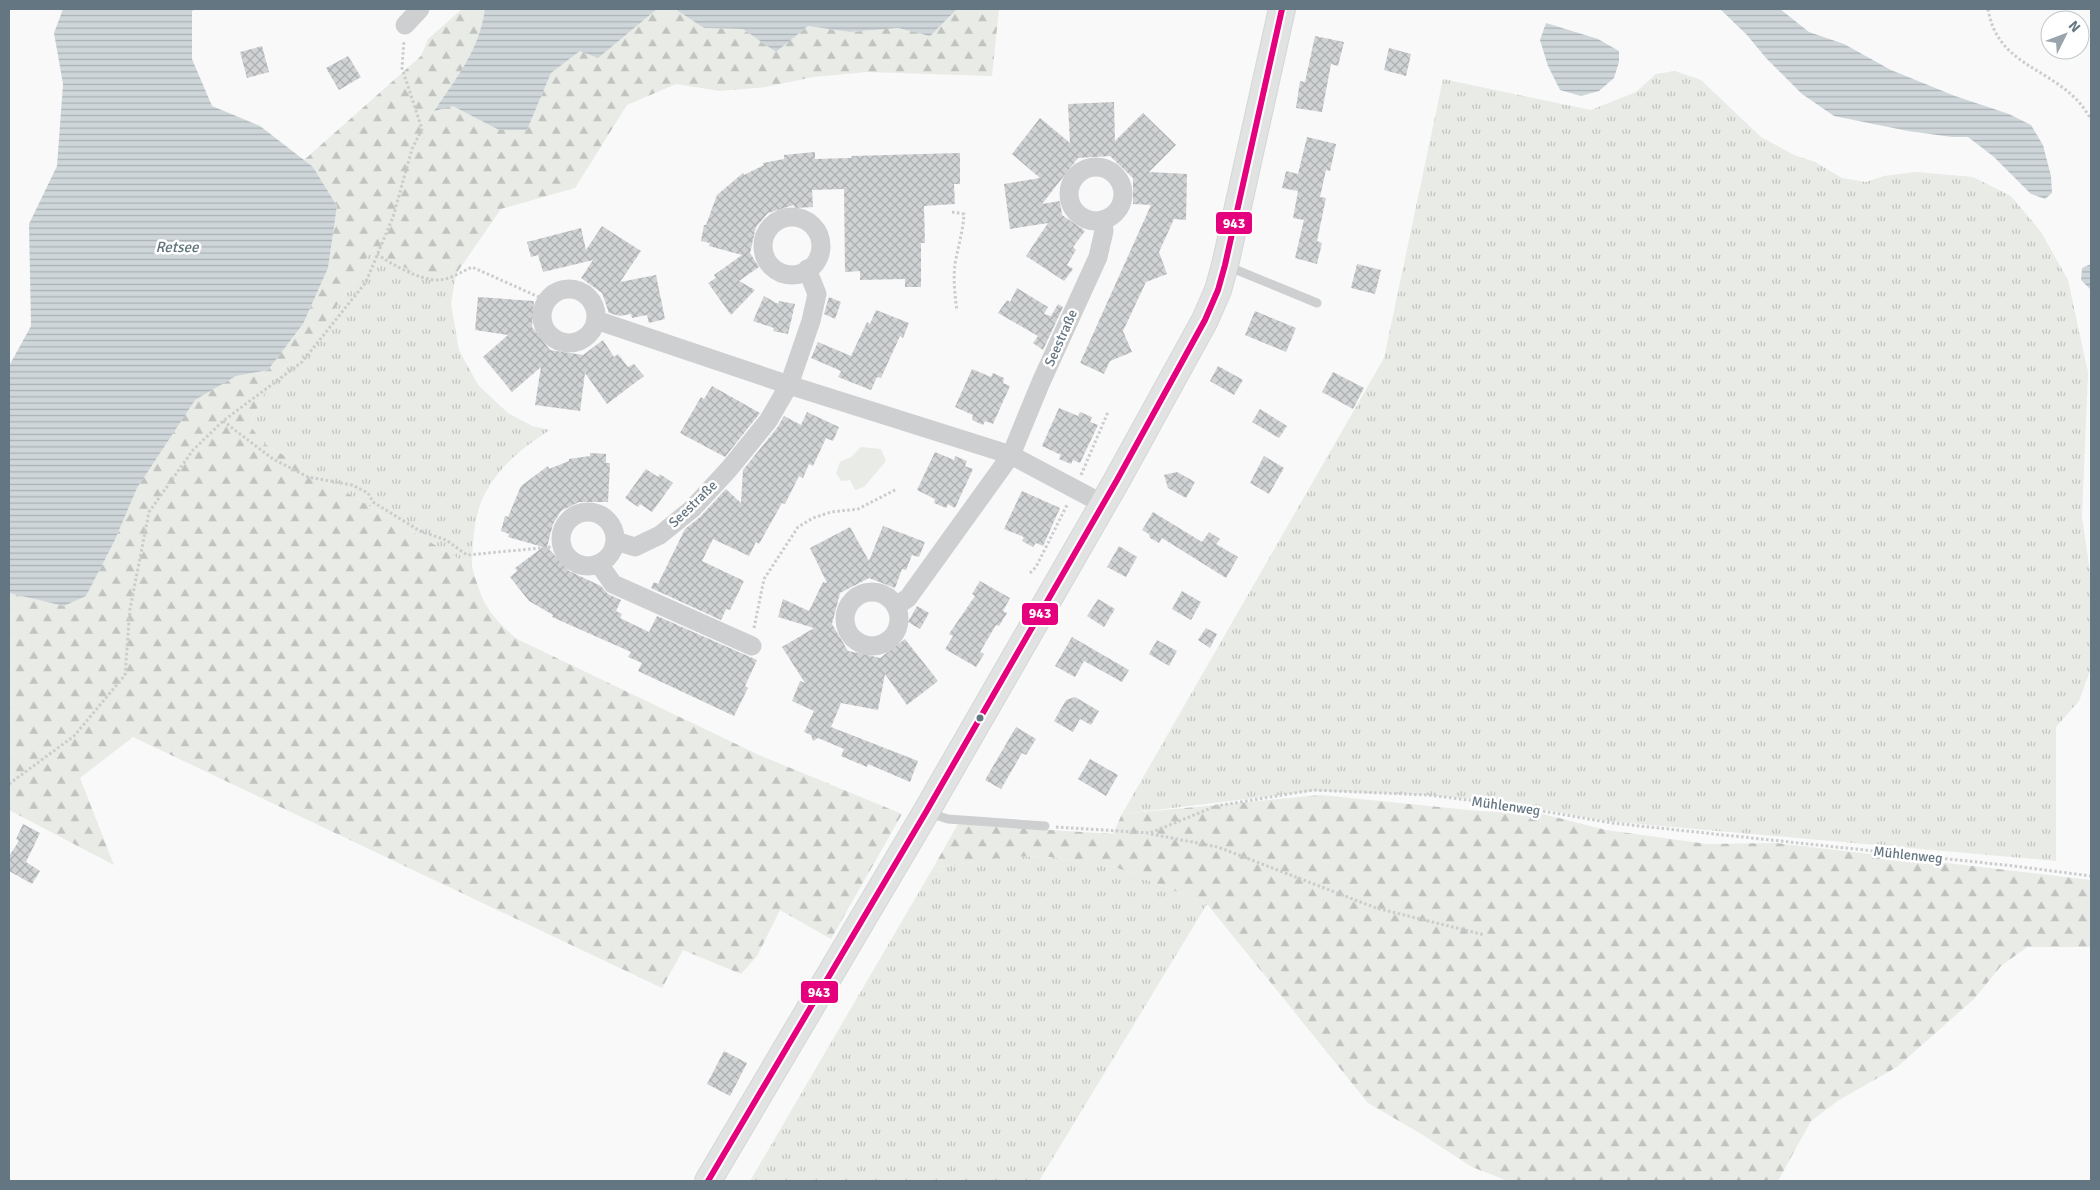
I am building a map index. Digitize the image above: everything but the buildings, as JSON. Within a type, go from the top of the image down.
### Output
[{"type":"main road","points":[[708,1181],[926,812],[1103,504],[1205,320],[1218,290],[1225,265],[1282,9]]},
{"type":"street","points":[[405,25],[420,9]]},
{"type":"street","name":"Seestraße","points":[[896,606],[908,598],[1011,455],[1041,382],[1098,257],[1104,231],[1103,220]]},
{"type":"street","name":"Seestraße","points":[[616,541],[635,547],[660,535],[692,509],[729,469],[768,421],[789,385],[811,321],[817,294],[808,269]]},
{"type":"street","points":[[574,290],[583,293],[594,306],[596,320],[592,331],[585,338],[568,343],[552,337],[546,330],[543,312],[550,298],[558,292],[574,290]]},
{"type":"street","points":[[596,320],[789,385],[1011,455],[1103,504]]},
{"type":"street","points":[[585,512],[603,516],[610,523],[616,541],[610,556],[599,564],[587,567],[579,565],[572,560],[562,546],[561,538],[569,521],[576,515],[585,512]]},
{"type":"street","points":[[599,564],[613,584],[752,646]]},
{"type":"lane","points":[[1225,265],[1317,303]]},
{"type":"lane","points":[[926,812],[948,819],[1045,826]]},
{"type":"path","points":[[1988,9],[1990,26],[2006,48],[2077,100],[2091,119]]},
{"type":"path","points":[[9,784],[74,736],[125,675],[130,609],[149,512],[193,450],[223,421],[302,362],[366,282],[393,217],[412,149],[422,129],[402,68],[405,25]]},
{"type":"path","points":[[952,212],[964,214],[964,231],[955,264],[954,281],[957,311]]},
{"type":"path","points":[[377,254],[389,263],[422,277],[438,280],[452,277],[472,267],[541,298],[550,298]]},
{"type":"path","points":[[1030,573],[1036,567],[1075,489],[1108,412]]},
{"type":"path","points":[[223,421],[273,459],[308,477],[352,485],[368,493],[373,502],[420,531],[446,540],[467,554],[562,546]]},
{"type":"path","points":[[752,646],[756,615],[764,580],[798,528],[813,518],[831,512],[858,509],[897,489]]},
{"type":"path","name":"Mühlenweg","points":[[1045,826],[1150,833],[1216,806],[1313,790],[1428,795],[1508,805],[1612,823],[2091,876]]},
{"type":"path","points":[[1150,833],[1218,847],[1376,908],[1484,935]]},
{"type":"green space","points":[[462,9],[485,9],[482,24],[467,63],[434,110],[453,105],[499,130],[527,130],[551,73],[580,51],[635,26],[657,9],[675,9],[704,28],[743,29],[776,52],[808,26],[850,32],[898,28],[930,35],[957,9],[999,9],[992,76],[867,72],[813,77],[766,87],[720,91],[676,84],[627,105],[575,188],[501,209],[456,274],[432,279],[401,266],[371,249],[359,274],[313,340],[272,380],[251,420],[252,428],[263,443],[472,567],[479,590],[492,615],[517,639],[759,755],[902,814],[831,939],[780,910],[757,956],[741,974],[683,950],[662,988],[133,737],[80,778],[114,865],[9,810],[9,593],[64,606],[86,596],[114,542],[137,488],[195,399],[236,376],[268,370],[303,324],[328,268],[337,206],[313,167],[304,160],[421,56],[428,39]]},
{"type":"green space","points":[[1675,71],[1701,80],[1761,137],[1794,155],[1815,162],[1842,178],[1866,182],[1884,176],[1915,172],[1973,177],[2011,196],[2041,232],[2068,280],[2088,373],[2082,517],[2091,579],[2091,668],[2079,701],[2056,727],[2056,861],[1606,821],[1506,802],[1426,795],[1314,791],[1122,814],[1384,358],[1443,79],[1591,110],[1636,92],[1656,74]]},
{"type":"green space","points":[[371,249],[401,266],[432,279],[456,274],[451,304],[459,350],[478,385],[508,413],[532,426],[550,430],[518,453],[492,482],[480,505],[476,519],[472,567],[263,443],[252,428],[251,420],[272,380],[313,340],[359,274]]},
{"type":"green space","points":[[861,447],[881,449],[886,461],[864,487],[855,490],[850,480],[841,481],[836,473],[840,462],[851,457]]},
{"type":"green space","points":[[1321,795],[1478,811],[1539,813],[1606,830],[1707,844],[1776,843],[2091,880],[2091,947],[2027,947],[2001,966],[1974,999],[1897,1067],[1839,1100],[1811,1121],[1778,1181],[1508,1181],[1472,1167],[1418,1132],[1368,1103],[1207,904],[1118,868],[1044,856],[1005,857],[933,868],[958,824],[1113,834],[1122,814]]},
{"type":"green space","points":[[1044,856],[1118,868],[1207,904],[1039,1181],[750,1181],[933,868],[1005,857]]},
{"type":"water","name":"Retsee","points":[[63,9],[196,9],[192,11],[192,59],[212,106],[260,126],[313,167],[337,206],[328,268],[303,324],[268,370],[236,376],[195,400],[137,488],[114,542],[86,596],[64,606],[9,593],[9,366],[31,326],[29,224],[57,166],[63,84],[54,33]]},
{"type":"water","points":[[485,9],[657,9],[598,58],[580,51],[551,73],[527,130],[499,130],[453,106],[434,111],[459,75],[472,51],[478,38]]},
{"type":"water","points":[[675,9],[957,9],[930,36],[898,28],[850,32],[808,26],[776,52],[743,29],[704,28]]},
{"type":"water","points":[[1720,9],[1780,9],[1809,32],[1844,44],[1891,70],[1955,96],[2009,114],[2031,125],[2043,145],[2051,176],[2052,193],[2045,199],[2031,194],[1994,157],[1968,137],[1952,137],[1908,131],[1834,116],[1802,94]]},
{"type":"water","points":[[1546,23],[1598,39],[1619,51],[1619,62],[1614,78],[1599,91],[1581,96],[1560,90],[1548,66],[1540,40]]},
{"type":"water","points":[[2091,264],[2091,290],[2081,280],[2082,268]]},
{"type":"transit line","name":"943","points":[[708,1181],[926,812],[1117,480],[1205,320],[1218,290],[1225,265],[1282,9]]}]
